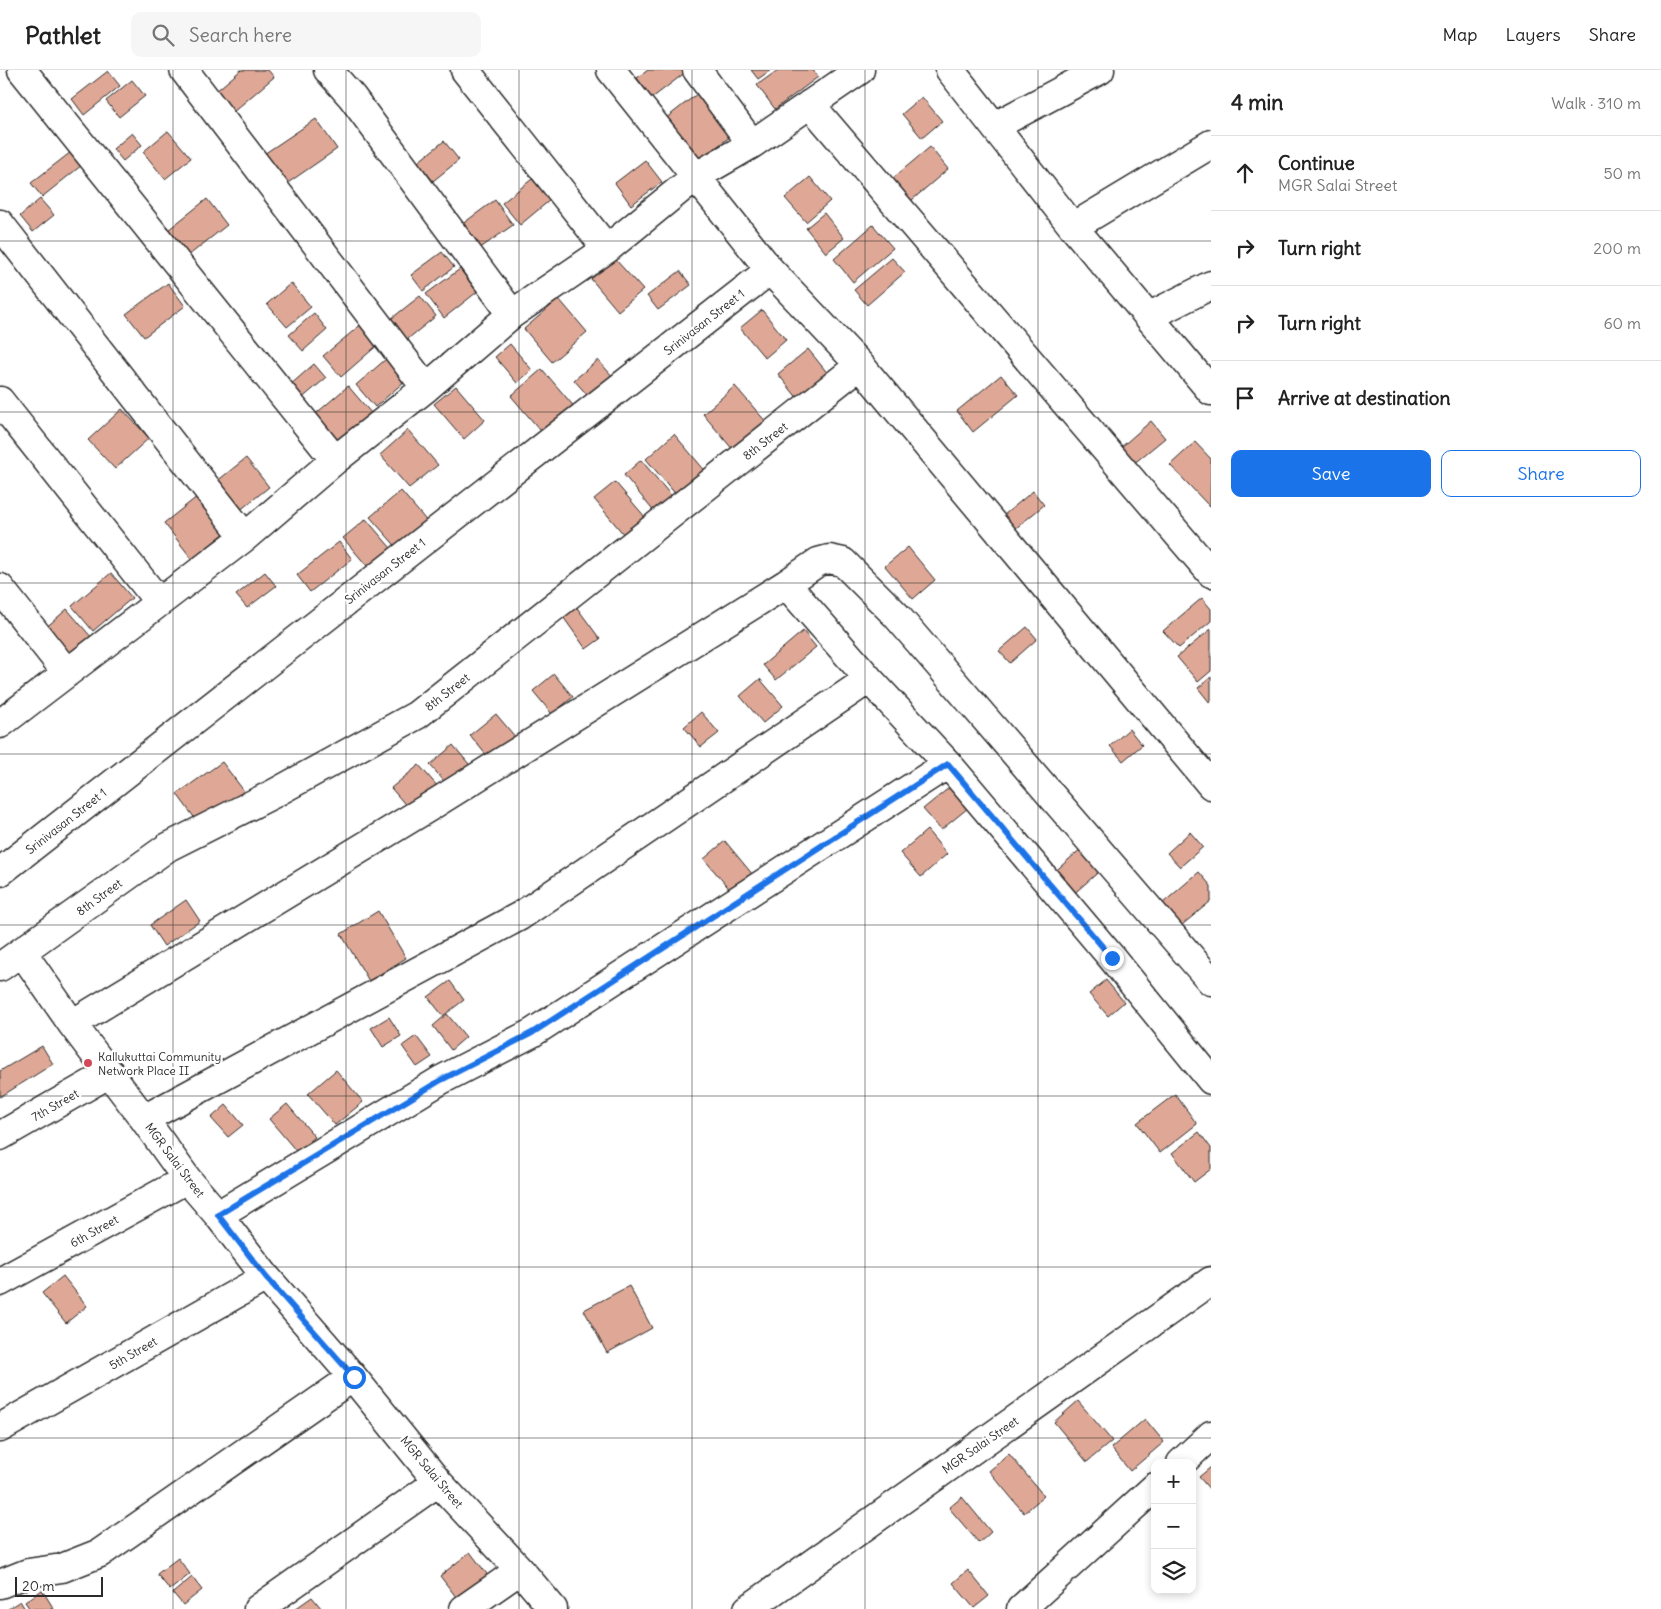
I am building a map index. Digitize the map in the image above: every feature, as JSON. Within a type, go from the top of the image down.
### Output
[{"type":"street","points":[[22,70],[335,460]]},
{"type":"street","points":[[184,70],[426,388]]},
{"type":"street","points":[[328,70],[352,97],[512,314]]},
{"type":"street","points":[[465,70],[607,249]]},
{"type":"street","points":[[611,70],[770,270],[860,365],[1211,785]]},
{"type":"street","points":[[697,70],[752,144]]},
{"type":"street","points":[[950,70],[1073,227],[1150,316],[1211,391]]},
{"type":"street","points":[[995,126],[1100,70]]},
{"type":"street","points":[[0,724],[245,537],[335,460],[426,388],[512,314],[607,249],[695,177],[752,144],[810,104],[845,74]]},
{"type":"street","points":[[810,104],[1211,573]]},
{"type":"street","points":[[1073,227],[1211,144]]},
{"type":"street","points":[[0,224],[245,537]]},
{"type":"street","name":"Srinivasan Street 1","points":[[0,872],[770,270]]},
{"type":"street","points":[[1150,316],[1211,285]]},
{"type":"street","name":"8th Street","points":[[0,967],[168,847],[273,794],[417,715],[860,365]]},
{"type":"street","points":[[0,401],[159,602]]},
{"type":"street","points":[[72,1024],[426,809],[786,584],[818,562],[829,559],[843,562],[896,615],[1211,981]]},
{"type":"street","points":[[786,584],[869,679],[948,764],[1112,958],[1211,1080]]},
{"type":"street","points":[[0,588],[67,673]]},
{"type":"street","points":[[144,1119],[520,916],[869,679]]},
{"type":"street","points":[[218,1215],[441,1080],[532,1033],[948,764]]},
{"type":"street","name":"MGR Salai Street","points":[[22,952],[72,1024],[187,1179],[218,1215],[266,1277],[354,1377],[438,1482],[520,1570],[553,1609]]},
{"type":"street","name":"7th Street","points":[[0,1136],[110,1073]]},
{"type":"street","name":"6th Street","points":[[0,1282],[187,1179]]},
{"type":"street","name":"5th Street","points":[[0,1428],[266,1277]]},
{"type":"street","name":"MGR Salai Street","points":[[748,1609],[1211,1281]]},
{"type":"street","points":[[0,1584],[28,1573],[62,1568],[100,1553],[354,1377]]},
{"type":"street","points":[[1185,1459],[1211,1435]]},
{"type":"street","points":[[258,1609],[438,1482]]},
{"type":"street","points":[[1021,1609],[1151,1491]]},
{"type":"street","points":[[464,1609],[520,1570]]},
{"type":"building","points":[[241,70],[268,70],[274,77],[232,113],[215,92]]},
{"type":"building","points":[[648,70],[684,70],[686,72],[652,98],[637,78]]},
{"type":"building","points":[[751,70],[771,70],[758,79]]},
{"type":"building","points":[[778,70],[813,70],[818,77],[775,109],[757,85]]},
{"type":"building","points":[[108,71],[120,86],[84,115],[72,99]]},
{"type":"building","points":[[132,80],[145,96],[119,117],[106,101]]},
{"type":"building","points":[[702,90],[735,133],[698,161],[665,119]]},
{"type":"building","points":[[922,97],[942,121],[922,138],[902,114]]},
{"type":"building","points":[[316,119],[337,149],[282,187],[261,156]]},
{"type":"building","points":[[168,131],[191,158],[165,179],[143,152]]},
{"type":"building","points":[[132,133],[142,145],[123,161],[113,149]]},
{"type":"building","points":[[444,141],[459,160],[433,181],[418,162]]},
{"type":"building","points":[[930,147],[948,169],[905,206],[886,184]]},
{"type":"building","points":[[71,152],[82,165],[42,197],[31,183]]},
{"type":"building","points":[[645,160],[662,182],[631,205],[615,183]]},
{"type":"building","points":[[810,177],[830,201],[806,222],[785,198]]},
{"type":"building","points":[[532,179],[550,200],[520,225],[502,203]]},
{"type":"building","points":[[40,199],[54,215],[33,232],[20,216]]},
{"type":"building","points":[[207,199],[227,225],[188,256],[168,230]]},
{"type":"building","points":[[495,200],[513,225],[479,249],[461,225]]},
{"type":"building","points":[[824,213],[844,238],[826,253],[806,228]]},
{"type":"building","points":[[873,225],[893,248],[853,282],[834,259]]},
{"type":"building","points":[[442,252],[454,267],[423,291],[411,275]]},
{"type":"building","points":[[892,258],[905,272],[867,305],[854,290]]},
{"type":"building","points":[[615,259],[643,290],[618,311],[591,279]]},
{"type":"building","points":[[460,269],[477,292],[444,318],[426,294]]},
{"type":"building","points":[[680,271],[691,285],[658,310],[647,296]]},
{"type":"building","points":[[168,283],[185,306],[144,337],[126,314]]},
{"type":"building","points":[[291,283],[311,307],[287,327],[267,304]]},
{"type":"building","points":[[420,296],[436,316],[404,342],[387,322]]},
{"type":"building","points":[[559,299],[587,332],[552,362],[524,329]]},
{"type":"building","points":[[762,310],[786,340],[765,358],[740,328]]},
{"type":"building","points":[[314,313],[327,330],[303,351],[289,335]]},
{"type":"building","points":[[364,322],[381,342],[341,377],[323,356]]},
{"type":"building","points":[[510,344],[532,370],[517,383],[495,357]]},
{"type":"building","points":[[808,349],[829,375],[799,400],[778,374]]},
{"type":"building","points":[[386,359],[405,381],[375,407],[356,385]]},
{"type":"building","points":[[598,360],[614,378],[590,398],[574,380]]},
{"type":"building","points":[[314,364],[326,378],[300,400],[289,386]]},
{"type":"building","points":[[542,369],[577,410],[546,437],[511,396]]},
{"type":"building","points":[[1001,375],[1018,395],[973,432],[957,411]]},
{"type":"building","points":[[348,386],[372,414],[335,444],[312,417]]},
{"type":"building","points":[[456,386],[485,420],[464,439],[434,404]]},
{"type":"building","points":[[735,386],[767,423],[734,451],[703,414]]},
{"type":"building","points":[[122,409],[149,438],[115,469],[88,440]]},
{"type":"building","points":[[1151,421],[1165,438],[1132,465],[1119,449]]},
{"type":"building","points":[[408,430],[438,465],[409,488],[380,455]]},
{"type":"building","points":[[674,434],[707,473],[678,497],[646,459]]},
{"type":"building","points":[[1195,442],[1211,459],[1210,507],[1170,465]]},
{"type":"building","points":[[246,458],[269,487],[239,511],[216,482]]},
{"type":"building","points":[[641,460],[674,499],[656,514],[624,475]]},
{"type":"building","points":[[615,482],[646,518],[625,536],[594,499]]},
{"type":"building","points":[[401,491],[430,525],[400,551],[370,517]]},
{"type":"building","points":[[1033,491],[1044,505],[1015,529],[1004,515]]},
{"type":"building","points":[[198,496],[226,532],[192,559],[164,523]]},
{"type":"building","points":[[366,519],[396,554],[373,573],[343,538]]},
{"type":"building","points":[[339,542],[352,559],[310,592],[297,575]]},
{"type":"building","points":[[908,547],[935,580],[913,599],[885,566]]},
{"type":"building","points":[[265,572],[276,586],[247,608],[236,595]]},
{"type":"building","points":[[111,573],[132,598],[93,631],[72,606]]},
{"type":"building","points":[[1202,598],[1211,609],[1211,621],[1179,648],[1163,631]]},
{"type":"building","points":[[575,605],[600,639],[586,649],[561,614]]},
{"type":"building","points":[[67,609],[92,638],[66,660],[42,631]]},
{"type":"building","points":[[1027,627],[1037,639],[1010,663],[999,651]]},
{"type":"building","points":[[1211,629],[1211,671],[1198,682],[1177,657]]},
{"type":"building","points":[[803,631],[816,647],[776,680],[763,665]]},
{"type":"building","points":[[554,674],[573,697],[552,714],[533,691]]},
{"type":"building","points":[[1211,677],[1211,701],[1210,703],[1198,688]]},
{"type":"building","points":[[760,679],[783,706],[763,723],[740,696]]},
{"type":"building","points":[[701,712],[719,733],[701,747],[684,727]]},
{"type":"building","points":[[496,714],[517,739],[491,761],[470,735]]},
{"type":"building","points":[[1129,729],[1142,745],[1123,761],[1110,746]]},
{"type":"building","points":[[453,745],[474,770],[451,789],[430,765]]},
{"type":"building","points":[[222,762],[244,791],[199,824],[177,794]]},
{"type":"building","points":[[419,765],[438,787],[410,810],[391,788]]},
{"type":"building","points":[[950,787],[968,808],[941,830],[923,809]]},
{"type":"building","points":[[927,830],[947,854],[921,877],[900,853]]},
{"type":"building","points":[[1190,832],[1203,847],[1180,867],[1167,853]]},
{"type":"building","points":[[725,841],[753,875],[732,892],[704,859]]},
{"type":"building","points":[[1083,847],[1102,869],[1070,897],[1052,874]]},
{"type":"building","points":[[1199,872],[1211,886],[1211,901],[1182,925],[1163,903]]},
{"type":"building","points":[[186,900],[200,921],[164,946],[150,925]]},
{"type":"building","points":[[378,911],[406,958],[369,981],[341,934]]},
{"type":"building","points":[[1106,980],[1124,1002],[1108,1016],[1089,994]]},
{"type":"building","points":[[450,981],[464,1000],[443,1016],[428,997]]},
{"type":"building","points":[[447,1014],[466,1037],[451,1050],[433,1026]]},
{"type":"building","points":[[389,1017],[401,1036],[383,1047],[371,1028]]},
{"type":"building","points":[[416,1036],[432,1057],[417,1067],[402,1046]]},
{"type":"building","points":[[42,1046],[53,1064],[0,1097],[0,1071]]},
{"type":"building","points":[[336,1070],[363,1102],[335,1125],[308,1094]]},
{"type":"building","points":[[1175,1094],[1197,1124],[1160,1153],[1137,1123]]},
{"type":"building","points":[[287,1104],[315,1137],[297,1152],[269,1119]]},
{"type":"building","points":[[226,1105],[243,1125],[228,1137],[211,1118]]},
{"type":"building","points":[[1199,1132],[1211,1148],[1211,1169],[1194,1182],[1172,1153]]},
{"type":"building","points":[[63,1276],[87,1306],[66,1323],[42,1293]]},
{"type":"building","points":[[629,1286],[652,1328],[607,1353],[584,1310]]},
{"type":"building","points":[[1078,1401],[1112,1441],[1087,1462],[1054,1422]]},
{"type":"building","points":[[1145,1419],[1164,1442],[1130,1471],[1111,1448]]},
{"type":"building","points":[[1009,1454],[1044,1496],[1024,1513],[989,1471]]},
{"type":"building","points":[[1211,1467],[1211,1491],[1199,1477]]},
{"type":"building","points":[[962,1497],[991,1532],[979,1543],[949,1508]]},
{"type":"building","points":[[470,1552],[490,1578],[460,1602],[440,1576]]},
{"type":"building","points":[[178,1558],[190,1574],[170,1590],[157,1574]]},
{"type":"building","points":[[968,1570],[989,1596],[974,1608],[953,1583]]},
{"type":"building","points":[[192,1577],[202,1590],[183,1605],[173,1593]]},
{"type":"building","points":[[42,1590],[54,1609],[30,1609],[25,1602]]},
{"type":"building","points":[[312,1597],[322,1609],[295,1609]]},
{"type":"building","points":[[20,1601],[25,1609],[8,1609]]},
{"type":"place","name":"Kallukuttai Community Network Place II","points":[[88,1063]]},
{"type":"route","points":[[354,1377],[266,1277],[218,1215],[441,1080],[532,1033],[948,764],[1112,958]]}]
